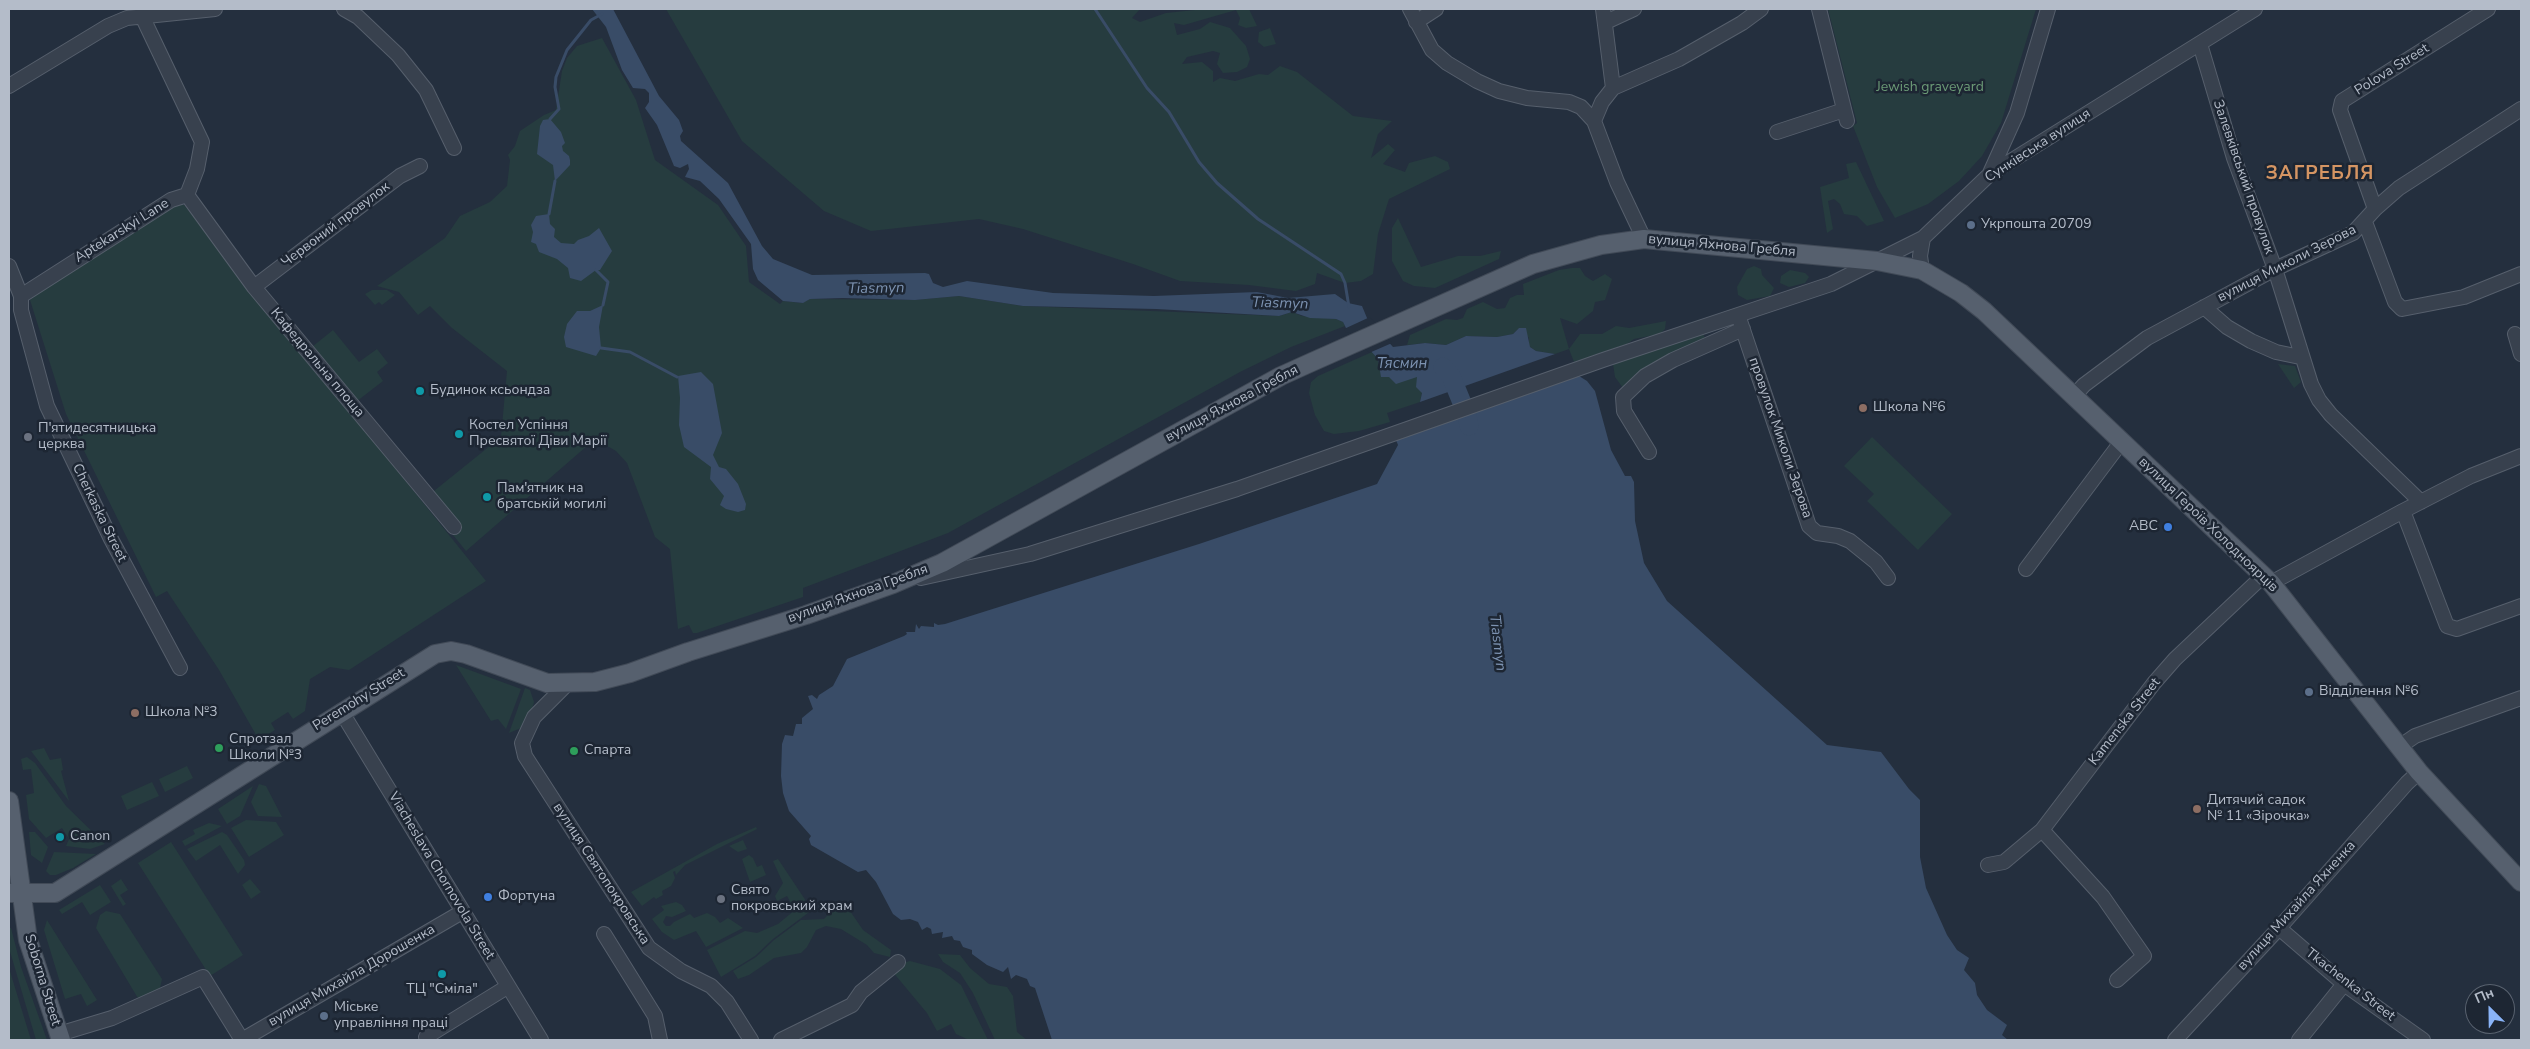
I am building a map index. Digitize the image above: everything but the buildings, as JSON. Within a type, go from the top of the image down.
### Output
[{"type":"main road","name":"вулиця Яхнова Гребля","points":[[567,684],[596,682],[630,673],[893,584],[991,538],[1247,394],[1312,362],[1533,264],[1601,245],[1644,239],[1877,261],[1922,270]]},
{"type":"main road","name":"вулиця Героїв Холодноярців","points":[[1922,270],[1961,293],[1984,311],[2267,579],[2419,772],[2520,878]]},
{"type":"main road","name":"Peremohy Street","points":[[15,893],[55,893],[421,661],[445,652],[466,654],[547,682],[567,684]]},
{"type":"main road","name":"Soborna Street","points":[[9,801],[15,893],[28,940],[60,1037]]},
{"type":"street","points":[[9,86],[108,26],[127,18],[215,9]]},
{"type":"street","points":[[344,9],[358,17],[398,55],[426,90],[454,148]]},
{"type":"street","points":[[1410,9],[1432,50],[1447,63],[1477,81],[1499,92],[1569,102],[1581,107],[1594,121],[1617,182],[1644,239]]},
{"type":"street","points":[[1416,22],[1436,9]]},
{"type":"street","points":[[1613,88],[1604,15],[1634,9]]},
{"type":"street","points":[[1594,121],[1602,102],[1613,88],[1679,59],[1742,23],[1762,9]]},
{"type":"street","points":[[1777,132],[1846,116],[1820,9]]},
{"type":"street","points":[[1990,174],[2017,114],[2048,9]]},
{"type":"street","name":"Сунківська вулиця","points":[[893,584],[1030,554],[1237,489],[1684,333],[1831,284],[1923,238],[1990,174],[2200,44],[2236,14],[2255,9]]},
{"type":"street","name":"Polova Street","points":[[2375,209],[2340,110],[2342,101],[2488,9]]},
{"type":"street","name":"Aptekarskyi Lane","points":[[21,296],[171,200],[187,195],[197,169],[202,142],[142,16]]},
{"type":"street","name":"Залевківський провулок","points":[[2200,44],[2234,158],[2275,269],[2300,357],[2319,400],[2422,502]]},
{"type":"street","points":[[1581,107],[1602,102]]},
{"type":"street","name":"вулиця Миколи Зерова","points":[[2074,396],[2127,352],[2204,307],[2275,269],[2353,233],[2398,188],[2521,109]]},
{"type":"street","name":"Червоний провулок","points":[[254,286],[400,176],[420,166]]},
{"type":"street","name":"Кафедральна площа","points":[[187,195],[254,286],[454,527]]},
{"type":"street","points":[[2365,222],[2395,302],[2402,309],[2464,297],[2521,274]]},
{"type":"street","points":[[1922,270],[1920,256],[1923,238]]},
{"type":"street","name":"Cherkaska Street","points":[[9,266],[21,296],[21,310],[47,406],[111,540],[180,668]]},
{"type":"street","points":[[2204,307],[2228,327],[2251,341],[2276,352],[2300,357]]},
{"type":"street","name":"провулок Миколи Зерова","points":[[1738,315],[1809,526],[1817,533],[1850,540],[1876,562],[1888,578]]},
{"type":"street","points":[[1649,452],[1624,411],[1623,397],[1645,376],[1673,360],[1743,329]]},
{"type":"street","points":[[2515,334],[2521,352]]},
{"type":"street","points":[[2026,569],[2122,441]]},
{"type":"street","name":"Kamenska Street","points":[[1988,865],[2004,862],[2042,830],[2154,684],[2189,646],[2267,579],[2471,476],[2521,456]]},
{"type":"street","points":[[2403,510],[2447,626],[2456,629],[2521,606]]},
{"type":"street","points":[[544,705],[550,695],[550,688],[547,682]]},
{"type":"street","name":"вулиця Святопокровська","points":[[567,684],[534,717],[522,743],[525,756],[649,948],[681,971],[711,986],[727,1002],[751,1040]]},
{"type":"street","points":[[2399,746],[2416,736],[2521,698]]},
{"type":"street","name":"Viacheslava Chornovola Street","points":[[341,711],[507,987],[541,1040]]},
{"type":"street","name":"вулиця Михайла Яхненка","points":[[2175,1040],[2279,928],[2407,783],[2419,772]]},
{"type":"street","points":[[2042,830],[2103,897],[2144,956],[2117,980]]},
{"type":"street","name":"вулиця Михайла Дорошенка","points":[[242,1040],[462,912]]},
{"type":"street","name":"Tkachenka Street","points":[[2279,928],[2344,984],[2423,1040]]},
{"type":"street","points":[[604,934],[655,1016],[660,1040]]},
{"type":"street","points":[[781,1040],[852,1005],[861,992],[898,962]]},
{"type":"street","points":[[60,1037],[112,1018],[203,978],[242,1040]]},
{"type":"street","points":[[2299,1040],[2344,984]]},
{"type":"street","points":[[427,1039],[507,987]]},
{"type":"green space","points":[[666,9],[1140,9],[1132,18],[1140,22],[1166,13],[1204,9],[1249,9],[1257,26],[1246,28],[1238,25],[1240,18],[1236,10],[1184,25],[1174,23],[1177,35],[1200,29],[1210,22],[1230,28],[1246,46],[1250,59],[1247,67],[1237,72],[1223,73],[1217,64],[1220,53],[1213,51],[1187,57],[1182,64],[1202,62],[1213,71],[1213,82],[1220,78],[1235,81],[1259,74],[1268,75],[1280,66],[1297,72],[1353,116],[1392,121],[1378,134],[1371,158],[1388,144],[1395,150],[1383,164],[1405,172],[1409,163],[1435,156],[1448,162],[1450,169],[1389,199],[1378,234],[1373,274],[1361,281],[1345,283],[1317,273],[1315,284],[1296,291],[1249,285],[1180,281],[1023,229],[979,219],[871,231],[824,211],[742,141]]},
{"type":"green space","name":"Jewish graveyard","points":[[1828,9],[2036,9],[2001,123],[1982,156],[1959,181],[1928,204],[1895,218],[1877,187],[1853,126],[1857,123]]},
{"type":"green space","points":[[1270,28],[1276,44],[1264,47],[1258,42],[1259,32]]},
{"type":"green space","points":[[602,38],[636,100],[655,160],[718,205],[746,246],[749,282],[780,304],[783,301],[802,303],[810,299],[915,300],[959,296],[1023,306],[1279,316],[1292,312],[1302,316],[1336,319],[1343,322],[1345,326],[1291,347],[1240,372],[948,533],[803,588],[803,597],[697,633],[693,633],[689,625],[678,629],[670,549],[655,537],[627,463],[616,451],[595,439],[466,551],[424,499],[501,437],[507,371],[452,328],[430,306],[418,315],[399,292],[377,286],[445,238],[460,216],[490,202],[507,186],[510,160],[508,155],[515,146],[520,131],[544,115],[556,110],[562,71],[567,58],[577,46]]},
{"type":"green space","points":[[1856,162],[1884,221],[1867,226],[1857,216],[1844,214],[1840,204],[1834,199],[1828,201],[1833,229],[1827,233],[1820,187],[1849,178],[1846,164]]},
{"type":"green space","points":[[176,203],[184,205],[486,581],[349,670],[330,667],[310,679],[305,711],[293,719],[288,712],[271,723],[275,730],[259,740],[219,670],[167,591],[156,597],[66,414],[30,300],[86,257]]},
{"type":"green space","points":[[1398,218],[1421,267],[1458,256],[1480,256],[1501,251],[1499,259],[1435,288],[1414,286],[1403,281],[1392,261],[1392,228]]},
{"type":"green space","points":[[1754,266],[1761,269],[1762,275],[1774,288],[1770,296],[1747,300],[1738,295],[1737,287],[1747,269]]},
{"type":"green space","points":[[1580,268],[1585,276],[1593,281],[1605,274],[1612,279],[1605,300],[1595,302],[1593,311],[1577,324],[1560,318],[1569,349],[1555,354],[1536,351],[1529,346],[1529,338],[1519,328],[1513,334],[1497,337],[1466,336],[1446,345],[1425,343],[1407,345],[1410,335],[1446,319],[1457,320],[1463,318],[1467,309],[1483,302],[1497,309],[1505,308],[1510,298],[1524,295],[1523,284],[1559,270]]},
{"type":"green space","points":[[1790,270],[1805,273],[1809,277],[1805,283],[1789,287],[1780,283],[1781,276]]},
{"type":"green space","points":[[372,290],[387,290],[395,295],[382,305],[379,302],[375,305],[365,294]]},
{"type":"green space","points":[[1666,321],[1665,329],[1660,334],[1634,339],[1627,344],[1574,362],[1569,349],[1580,334],[1602,334],[1616,326],[1629,328]]},
{"type":"green space","points":[[333,330],[359,362],[377,349],[388,363],[377,372],[383,381],[352,405],[307,351]]},
{"type":"green space","points":[[1703,334],[1706,340],[1623,388],[1615,377],[1613,364],[1692,336]]},
{"type":"green space","points":[[1372,352],[1378,359],[1381,369],[1417,377],[1422,393],[1420,402],[1387,413],[1390,422],[1359,431],[1334,434],[1324,431],[1315,415],[1309,393],[1311,382],[1318,376]]},
{"type":"green space","points":[[2278,364],[2295,366],[2301,382],[2294,388]]},
{"type":"green space","points":[[1872,437],[1952,514],[1918,550],[1867,501],[1874,494],[1844,466]]},
{"type":"green space","points":[[456,665],[521,689],[506,729],[498,719],[491,721]]},
{"type":"green space","points":[[525,688],[530,690],[534,702],[531,713],[521,728],[509,733]]},
{"type":"green space","points":[[44,748],[50,760],[61,758],[63,770],[61,771],[69,801],[31,751]]},
{"type":"green space","points":[[27,757],[35,763],[66,806],[105,844],[90,849],[66,846],[69,839],[62,828],[46,838],[29,819],[26,795],[34,793],[31,769],[23,770],[21,759]]},
{"type":"green space","points":[[187,766],[193,778],[165,792],[159,779]]},
{"type":"green space","points":[[152,782],[159,796],[127,810],[121,796]]},
{"type":"green space","points":[[259,784],[266,786],[282,817],[258,816],[251,802]]},
{"type":"green space","points":[[253,786],[240,816],[227,824],[218,809]]},
{"type":"green space","points":[[246,820],[276,822],[284,835],[249,857],[231,828]]},
{"type":"green space","points":[[209,823],[222,826],[185,846],[182,841],[195,834],[193,830]]},
{"type":"green space","points":[[756,827],[757,829],[685,865],[676,875],[675,871],[673,872],[675,878],[671,886],[662,891],[663,895],[656,899],[654,897],[642,906],[631,892],[717,844]]},
{"type":"green space","points":[[29,832],[35,832],[48,847],[42,863],[31,855]]},
{"type":"green space","points":[[222,832],[227,835],[244,860],[245,865],[238,874],[220,845],[196,861],[187,849]]},
{"type":"green space","points":[[743,840],[747,849],[738,852],[729,846]]},
{"type":"green space","points":[[171,842],[243,955],[210,976],[138,863]]},
{"type":"green space","points":[[54,852],[96,854],[73,868],[56,875],[50,875],[46,871]]},
{"type":"green space","points":[[749,855],[753,858],[757,867],[762,865],[766,875],[750,882],[742,859]]},
{"type":"green space","points":[[778,859],[812,910],[773,939],[755,956],[721,977],[707,950],[745,931],[757,933],[778,924],[795,910],[787,896],[777,901],[775,896],[783,883],[773,861]]},
{"type":"green space","points":[[121,879],[128,890],[120,895],[126,904],[123,906],[111,886]]},
{"type":"green space","points":[[250,879],[261,892],[251,899],[242,885]]},
{"type":"green space","points":[[100,885],[111,902],[90,915],[82,902],[62,914],[59,910]]},
{"type":"green space","points":[[676,902],[682,905],[686,911],[672,917],[666,916],[663,922],[666,926],[670,926],[690,914],[694,918],[707,913],[715,917],[720,923],[728,918],[743,928],[706,947],[696,931],[674,940],[662,932],[652,919],[664,910],[661,906]]},
{"type":"green space","points":[[106,911],[120,914],[162,979],[160,988],[139,1000],[96,928],[100,915]]},
{"type":"green space","points":[[832,911],[850,911],[863,930],[891,950],[890,957],[874,953],[867,945],[841,929],[826,926],[816,930],[807,947],[801,953],[774,958],[749,975],[738,979],[733,971],[756,957],[774,940],[801,920],[824,919]]},
{"type":"green space","points":[[47,920],[97,1000],[87,1006],[81,994],[65,999],[44,930]]},
{"type":"green space","points":[[9,928],[11,928],[21,967],[47,1040],[36,1040],[9,948]]},
{"type":"green space","points":[[938,954],[960,955],[970,968],[989,984],[1007,987],[1013,996],[1017,1032],[1027,1040],[995,1040],[973,993],[960,973],[943,962]]},
{"type":"green space","points":[[910,961],[940,969],[961,985],[988,1040],[969,1040],[956,1034],[951,1024],[937,1031],[927,1013],[892,971],[900,964]]},
{"type":"green space","points":[[9,968],[31,1040],[9,1040]]},
{"type":"water","name":"Тясмин","points":[[592,9],[613,9],[659,96],[679,120],[683,131],[680,136],[681,141],[728,183],[762,246],[773,259],[812,275],[925,273],[929,274],[933,283],[943,287],[967,281],[1053,293],[1154,296],[1257,292],[1288,298],[1335,294],[1348,303],[1362,306],[1367,318],[1393,347],[1425,343],[1446,345],[1466,336],[1497,337],[1513,334],[1519,328],[1526,328],[1530,347],[1536,351],[1555,354],[1420,402],[1422,393],[1416,387],[1417,377],[1396,384],[1389,377],[1381,377],[1378,359],[1352,330],[1347,330],[1343,322],[1336,319],[1310,318],[1292,312],[1279,316],[1156,309],[1023,306],[959,296],[915,300],[843,298],[810,299],[803,303],[783,301],[758,280],[753,269],[751,244],[719,199],[700,181],[685,177],[689,169],[688,164],[680,168],[674,166],[657,125],[645,108],[649,102],[649,93],[645,89],[633,88],[622,70],[606,27]]},
{"type":"water","points":[[550,119],[561,132],[565,143],[562,146],[563,151],[569,156],[570,160],[570,165],[555,181],[553,165],[537,154],[540,126],[543,120]]},
{"type":"water","points":[[549,214],[550,224],[555,229],[554,237],[561,243],[574,244],[599,228],[612,251],[600,270],[596,270],[581,281],[570,278],[568,268],[557,259],[539,252],[536,244],[531,242],[533,232],[531,225],[536,216]]},
{"type":"water","points":[[603,305],[599,327],[601,348],[596,356],[566,347],[564,337],[567,324],[577,311],[590,311]]},
{"type":"water","points":[[701,372],[713,384],[722,433],[713,455],[719,467],[726,469],[738,484],[746,504],[745,510],[738,512],[726,509],[720,505],[724,496],[710,479],[711,467],[684,447],[679,425],[680,398],[678,376]]},
{"type":"water","points":[[1579,376],[1587,381],[1595,391],[1611,450],[1625,476],[1631,476],[1634,482],[1635,521],[1644,563],[1667,601],[1827,745],[1881,752],[1909,789],[1920,800],[1920,857],[1926,888],[1947,935],[1957,950],[1969,958],[1964,970],[1975,983],[1977,995],[1987,1010],[2007,1025],[2002,1035],[2008,1040],[1052,1040],[1035,988],[1030,986],[1027,979],[1016,975],[1011,979],[1008,967],[1003,972],[987,965],[972,954],[972,950],[963,947],[960,941],[954,940],[952,936],[942,938],[943,932],[932,934],[931,929],[927,927],[922,930],[918,922],[910,919],[901,920],[893,914],[876,882],[866,870],[858,872],[811,845],[809,839],[811,836],[789,811],[783,793],[781,776],[782,744],[785,735],[793,736],[796,724],[802,724],[802,718],[813,709],[808,696],[812,695],[817,699],[819,695],[833,686],[847,659],[904,636],[907,634],[906,632],[915,632],[916,624],[919,629],[921,626],[934,627],[934,623],[938,625],[945,624],[1199,544],[1377,484],[1398,445],[1396,440]]},
{"type":"pier","points":[[1370,317],[1392,343],[1369,353],[1350,332],[1346,333],[1344,329]]},
{"type":"waterway","points":[[1095,9],[1147,88],[1169,112],[1199,162],[1217,183],[1258,219],[1341,274],[1345,283],[1349,307]]},
{"type":"waterway","points":[[550,119],[559,109],[555,87],[556,77],[567,50],[591,20],[602,14]]},
{"type":"waterway","points":[[549,214],[555,181]]},
{"type":"waterway","points":[[596,270],[608,282],[603,305]]},
{"type":"waterway","points":[[601,348],[630,352],[677,377]]},
{"type":"waterway","name":"Tiasmyn","points":[[1443,367],[1451,376],[1467,415],[1469,426]]},
{"type":"place","name":"Укрпошта 20709","points":[[1971,225]]},
{"type":"place","name":"Будинок ксьондза","points":[[420,391]]},
{"type":"place","name":"Школа №6","points":[[1863,408]]},
{"type":"place","name":"Костел Успіння Пресвятої Діви Марії","points":[[459,434]]},
{"type":"place","name":"П'ятидесятницька церква","points":[[28,437]]},
{"type":"place","name":"Пам'ятник на братській могилі","points":[[487,497]]},
{"type":"place","name":"ABC","points":[[2168,527]]},
{"type":"place","name":"Відділення №6","points":[[2309,692]]},
{"type":"place","name":"Школа №3","points":[[135,713]]},
{"type":"place","name":"Спротзал Школи №3","points":[[219,748]]},
{"type":"place","name":"Спарта","points":[[574,751]]},
{"type":"place","name":"Дитячий садок № 11 «Зірочка»","points":[[2197,809]]},
{"type":"place","name":"Canon","points":[[60,837]]},
{"type":"place","name":"Фортуна","points":[[488,897]]},
{"type":"place","name":"Свято покровський храм","points":[[721,899]]},
{"type":"place","name":"ТЦ \"Смiла\"","points":[[442,974]]},
{"type":"place","name":"Міське управління праці","points":[[324,1016]]},
{"type":"district","name":"ЗАГРЕБЛЯ","points":[[2320,174]]}]
